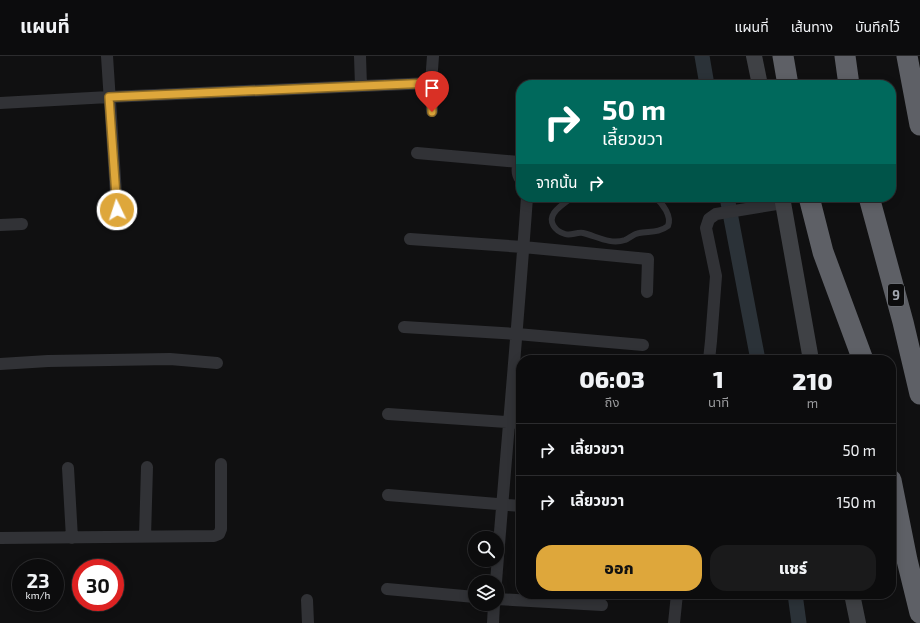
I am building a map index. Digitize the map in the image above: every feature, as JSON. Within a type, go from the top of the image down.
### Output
[{"type":"highway","points":[[783,56],[787,80]]},
{"type":"highway","points":[[845,56],[848,80]]},
{"type":"highway","points":[[907,56],[920,125]]},
{"type":"highway","points":[[810,202],[823,252],[861,355]]},
{"type":"highway","name":"9","points":[[871,202],[903,322],[920,394]]},
{"type":"highway","points":[[896,505],[920,614]]},
{"type":"main road","points":[[754,56],[759,80]]},
{"type":"main road","points":[[782,202],[810,355]]},
{"type":"main road","points":[[853,599],[858,623]]},
{"type":"street","points":[[107,56],[117,210]]},
{"type":"street","points":[[360,56],[361,86]]},
{"type":"street","points":[[432,112],[431,83],[433,56]]},
{"type":"street","points":[[0,103],[431,83]]},
{"type":"street","points":[[417,154],[516,161]]},
{"type":"street","points":[[497,575],[518,334],[527,202]]},
{"type":"street","points":[[710,355],[716,276],[706,228],[709,219],[716,214],[774,202]]},
{"type":"street","points":[[0,225],[22,224]]},
{"type":"street","points":[[410,239],[523,247],[648,259],[647,292]]},
{"type":"street","points":[[404,327],[518,334],[643,345]]},
{"type":"street","points":[[0,364],[48,361],[170,359],[217,363]]},
{"type":"street","points":[[388,414],[516,423]]},
{"type":"street","points":[[0,538],[214,536],[219,534],[221,530],[221,464]]},
{"type":"street","points":[[145,537],[147,467]]},
{"type":"street","points":[[68,468],[72,538]]},
{"type":"street","points":[[388,495],[516,506]]},
{"type":"street","points":[[387,588],[468,596]]},
{"type":"street","points":[[504,599],[602,605]]},
{"type":"street","points":[[674,623],[676,599]]},
{"type":"street","points":[[307,600],[308,623]]},
{"type":"street","points":[[493,623],[494,611]]},
{"type":"lane","points":[[567,202],[555,212],[551,220],[553,226],[564,234],[571,235],[583,233],[604,240],[620,241],[625,240],[634,234],[654,232],[668,226],[670,219],[660,202]]},
{"type":"waterway","points":[[702,56],[706,80]]},
{"type":"waterway","points":[[728,202],[757,355]]},
{"type":"waterway","points":[[796,599],[799,623]]},
{"type":"route","points":[[117,210],[109,97],[431,83],[432,112]]}]
